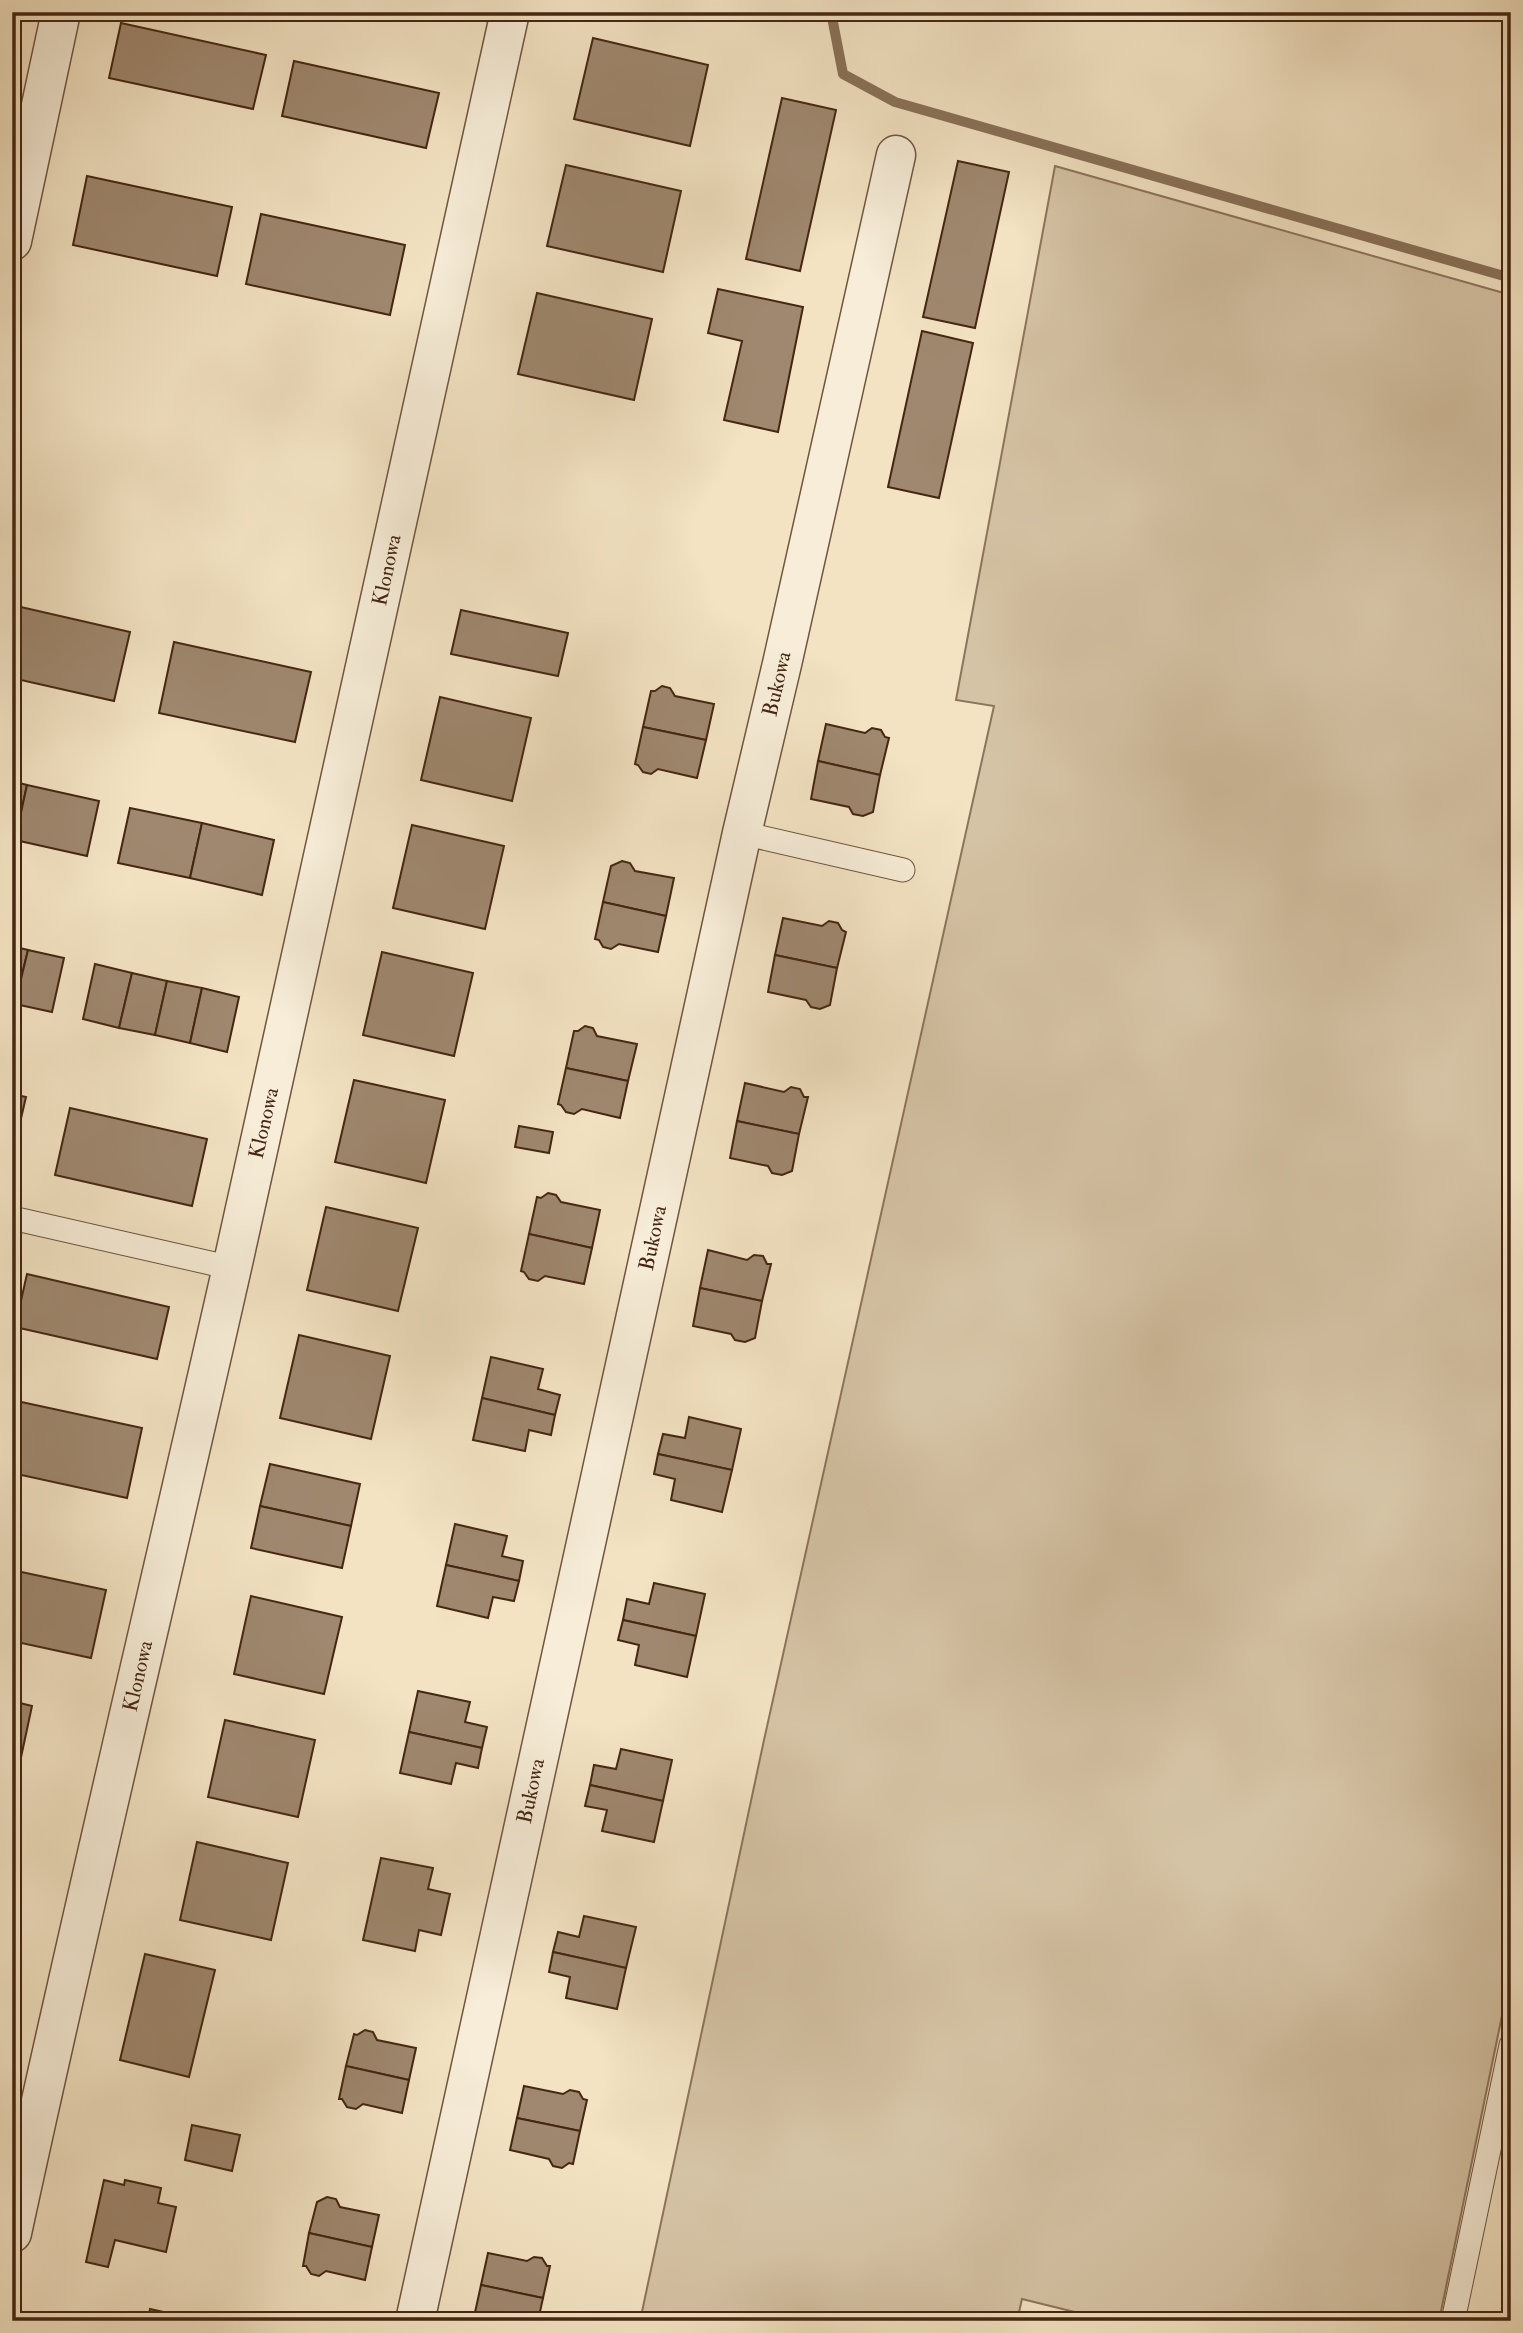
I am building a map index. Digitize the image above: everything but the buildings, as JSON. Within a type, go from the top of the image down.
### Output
[{"type":"street","points":[[12,241],[61,12]]},
{"type":"street","name":"Klonowa","points":[[12,2233],[69,1966],[118,1766],[232,1268],[510,12]]},
{"type":"street","name":"Bukowa","points":[[415,2321],[742,834],[896,155]]},
{"type":"lane","points":[[742,834],[903,870]]},
{"type":"lane","points":[[12,1218],[232,1268]]},
{"type":"lane","points":[[1453,2321],[1511,2045]]},
{"type":"shaded area","points":[[1055,166],[1511,295],[1511,1972],[1439,2321],[1111,2321],[1022,2299],[1017,2321],[640,2321],[764,1740],[994,706],[956,700]]},
{"type":"waterway","points":[[831,12],[843,74],[895,102],[1511,278]]}]
